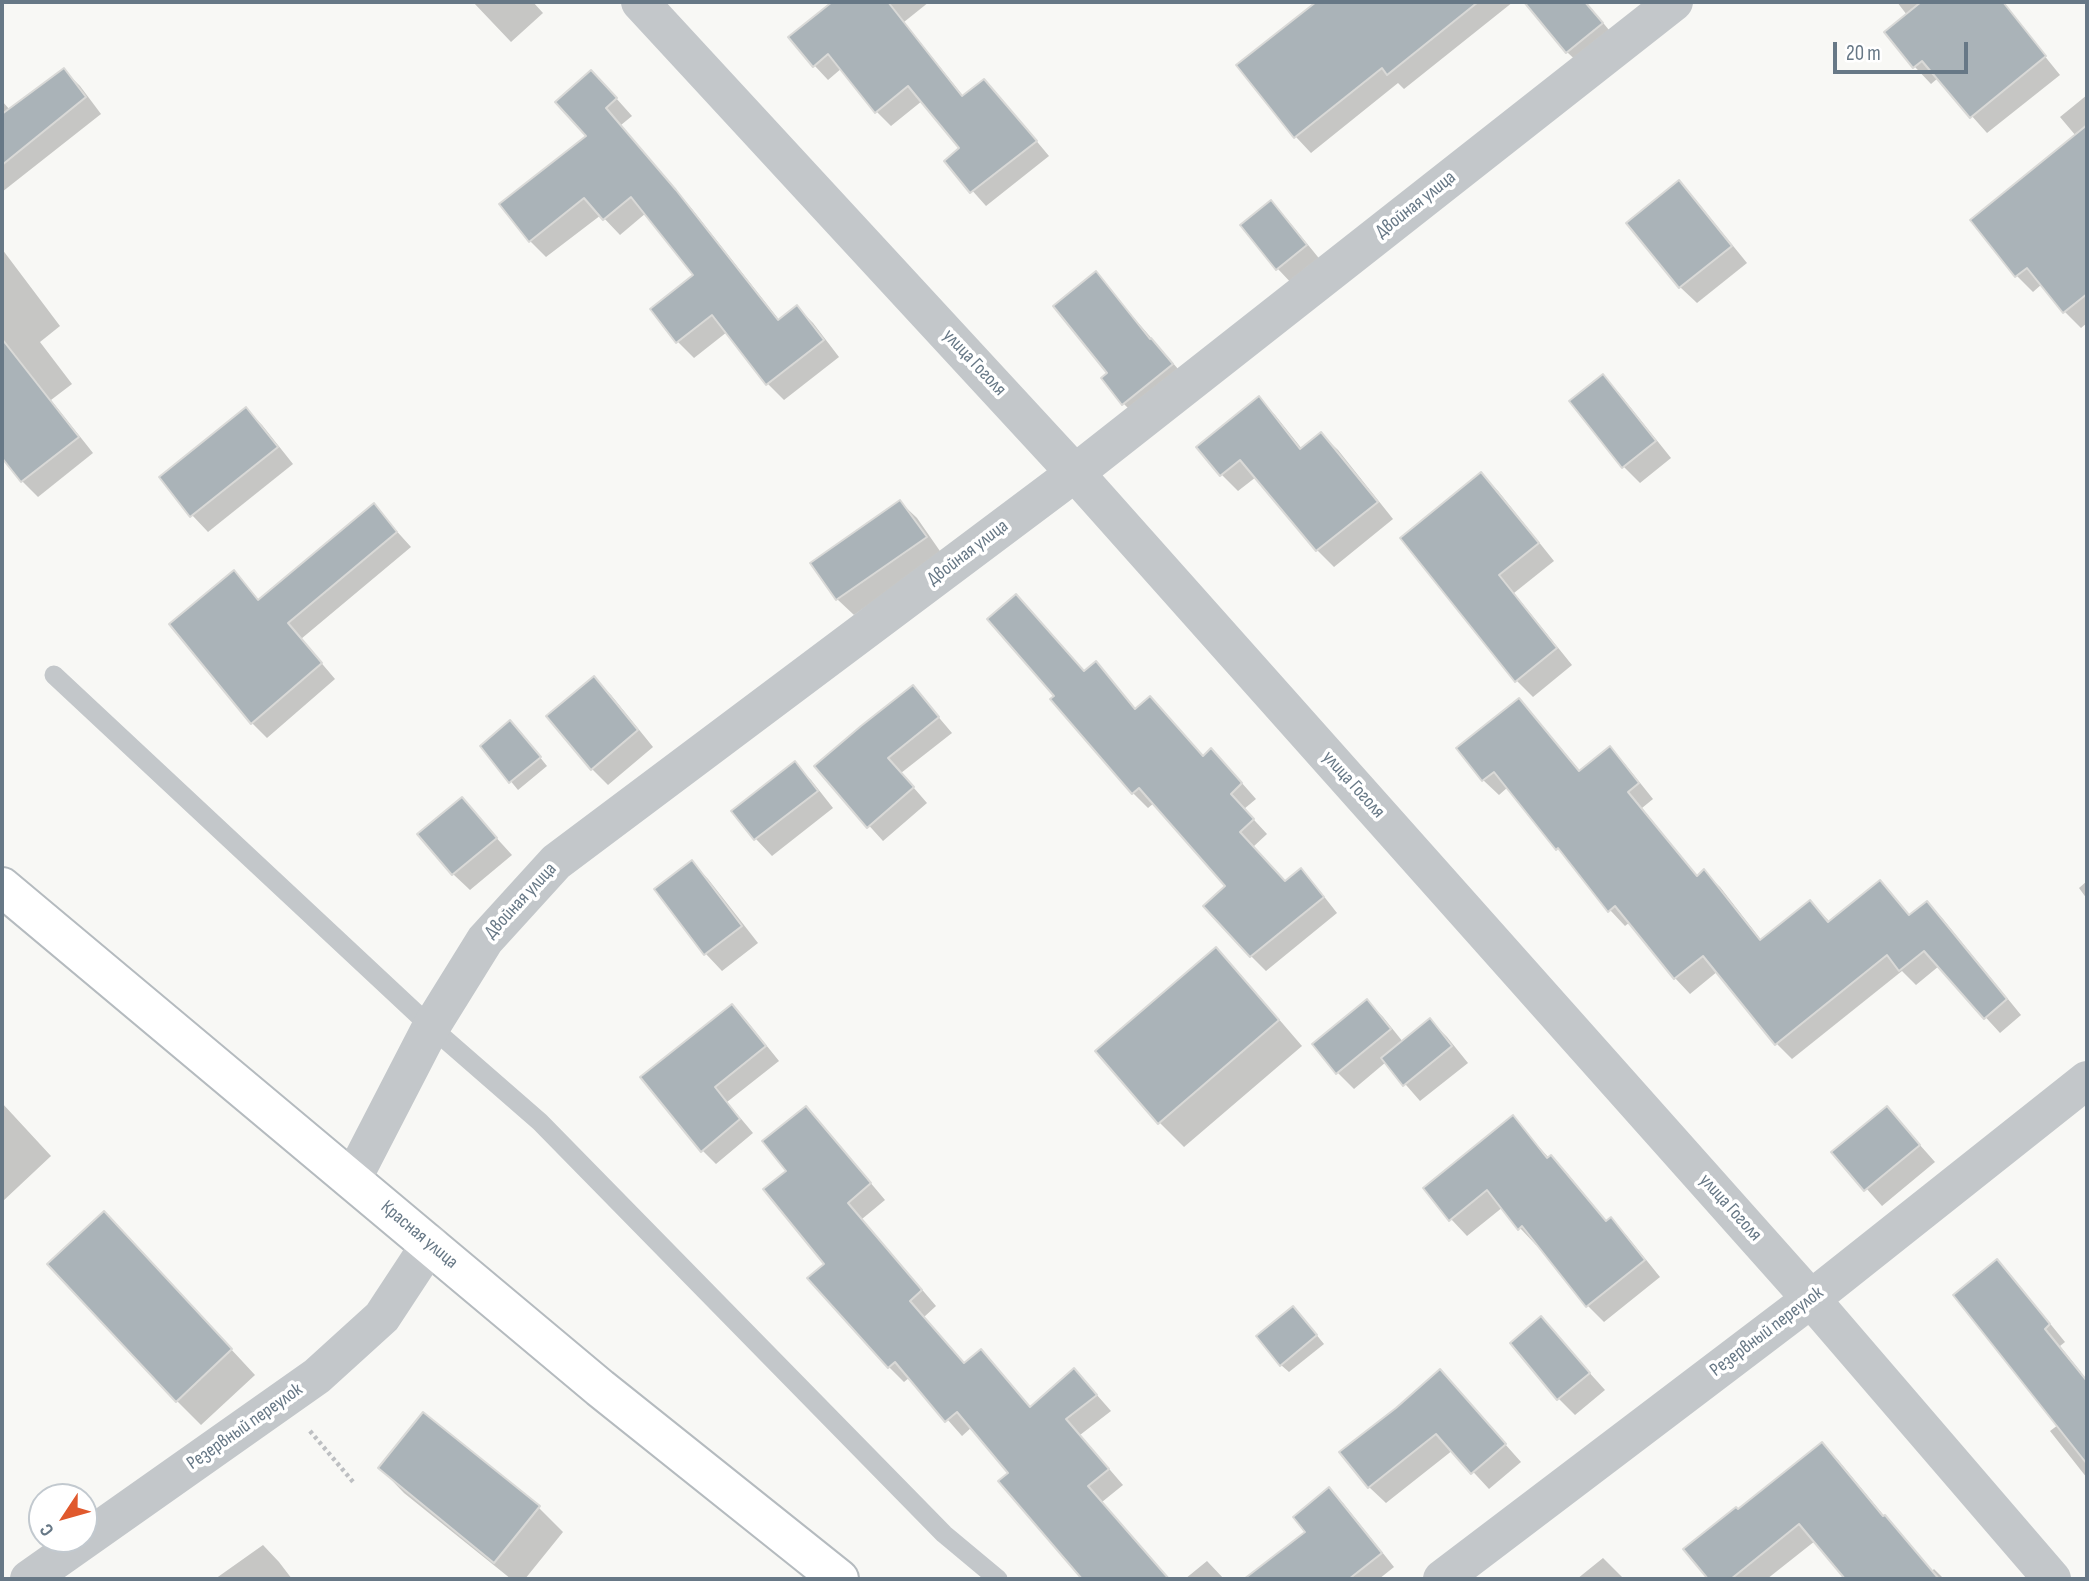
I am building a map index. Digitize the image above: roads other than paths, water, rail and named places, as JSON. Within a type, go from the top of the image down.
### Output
[{"type":"main road","name":"Красная улица","points":[[2,887],[600,1388],[839,1579]]},
{"type":"street","name":"улица Гоголя","points":[[640,2],[1075,473],[1811,1299],[2052,1579]]},
{"type":"street","name":"Двойная улица","points":[[352,1180],[431,1027],[485,940],[556,862],[1075,473],[1674,2]]},
{"type":"street","name":"Резервный переулок","points":[[1442,1579],[1811,1299],[2087,1080]]},
{"type":"street","name":"Резервный переулок","points":[[29,1579],[317,1376],[382,1317],[430,1244]]},
{"type":"lane","points":[[54,675],[431,1027],[540,1122],[944,1534],[998,1579]]}]
